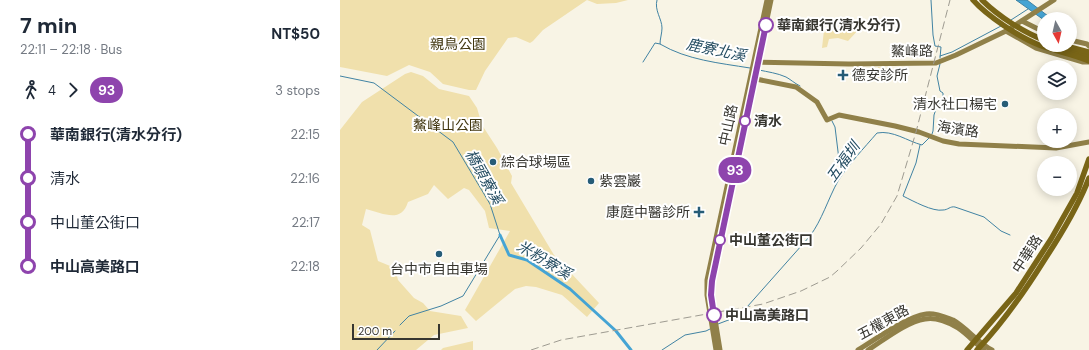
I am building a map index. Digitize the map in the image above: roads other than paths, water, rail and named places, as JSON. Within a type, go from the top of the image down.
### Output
[{"type":"main road","points":[[973,0],[984,11],[1028,40],[1052,50],[1089,61]]},
{"type":"main road","points":[[977,0],[998,18],[1020,32],[1037,40]]},
{"type":"main road","points":[[982,0],[1003,17],[1037,36]]},
{"type":"main road","points":[[988,0],[1013,19],[1037,32]]},
{"type":"main road","points":[[1077,45],[1089,47]]},
{"type":"main road","points":[[1077,49],[1089,52]]},
{"type":"main road","points":[[1075,52],[1089,56]]},
{"type":"main road","name":"中華路","points":[[967,350],[1016,293],[1051,239],[1076,193],[1089,159]]},
{"type":"main road","name":"中華路","points":[[981,348],[1021,297],[1056,242],[1082,197],[1089,178]]},
{"type":"street","name":"中山路","points":[[720,350],[713,307],[712,281],[753,78],[767,0]]},
{"type":"street","name":"中山路","points":[[756,62],[771,0]]},
{"type":"street","name":"鰲峰路","points":[[756,62],[936,64],[1006,31],[1054,0]]},
{"type":"street","points":[[1022,21],[1037,28]]},
{"type":"street","points":[[1006,31],[1036,48],[1082,62],[1089,61]]},
{"type":"street","points":[[1077,42],[1087,44],[1089,47]]},
{"type":"street","name":"中山路","points":[[716,350],[707,295],[708,280],[753,78]]},
{"type":"street","name":"海濱路","points":[[753,78],[796,87],[817,102],[827,120],[839,115],[895,126],[943,141],[959,144],[1056,148],[1089,142]]},
{"type":"street","name":"五權東路","points":[[858,350],[907,320],[925,314],[942,316],[953,321],[981,348],[992,350]]},
{"type":"street","name":"五權東路","points":[[868,350],[904,327],[925,318],[952,324],[975,341]]},
{"type":"water","points":[[1016,0],[1027,0],[1043,12],[1037,12],[1037,15]]},
{"type":"waterway","name":"鹿寮北溪","points":[[657,0],[657,11],[662,28],[660,44],[681,54],[692,57],[750,68]]},
{"type":"waterway","name":"五福圳","points":[[931,0],[933,35],[935,46],[941,47],[940,58]]},
{"type":"waterway","points":[[1011,20],[1028,9]]},
{"type":"waterway","points":[[940,56],[952,52],[1001,26]]},
{"type":"waterway","points":[[643,62],[655,43],[660,44]]},
{"type":"waterway","name":"五福圳","points":[[932,134],[934,115],[943,97],[943,93],[940,91],[937,76],[940,64]]},
{"type":"waterway","name":"鹿寮北溪","points":[[759,70],[783,76],[800,86]]},
{"type":"waterway","name":"橋頭寮溪","points":[[340,76],[374,83],[453,142],[490,204],[500,235],[463,296],[441,306],[409,316],[400,325]]},
{"type":"waterway","name":"鹿寮北溪","points":[[832,121],[835,127],[841,176]]},
{"type":"waterway","name":"五福圳","points":[[718,324],[739,316],[810,236],[818,223],[838,181],[851,163],[877,133],[883,132],[894,134],[922,145],[929,138]]},
{"type":"waterway","points":[[920,145],[916,163],[903,196],[923,206],[934,209],[945,210],[955,207],[984,217],[1001,231],[1010,235]]},
{"type":"waterway","name":"米粉寮溪","points":[[500,235],[509,255],[527,260],[570,289],[616,331],[631,350]]},
{"type":"waterway","name":"五福圳","points":[[662,350],[685,335],[710,329]]},
{"type":"waterway","name":"米粉寮溪","points":[[377,350],[395,331]]},
{"type":"railway","points":[[531,350],[561,340],[763,304],[801,291],[830,277],[861,248],[881,224],[897,196],[916,132],[950,0]]},
{"type":"place","name":"華南銀行(清水分行)","points":[[766,25]]},
{"type":"place","name":"德安診所","points":[[843,75]]},
{"type":"place","name":"清水社口楊宅","points":[[1005,104]]},
{"type":"place","name":"清水","points":[[745,121]]},
{"type":"place","name":"綜合球場區","points":[[493,162]]},
{"type":"place","name":"紫雲巖","points":[[591,181]]},
{"type":"place","name":"康庭中醫診所","points":[[699,212]]},
{"type":"place","name":"中山董公街口","points":[[720,240]]},
{"type":"place","name":"台中市自由車場","points":[[439,254]]},
{"type":"place","name":"中山高美路口","points":[[714,315]]},
{"type":"park label","name":"親鳥公園","points":[[458,44]]},
{"type":"park label","name":"鰲峰山公園","points":[[448,125]]}]
